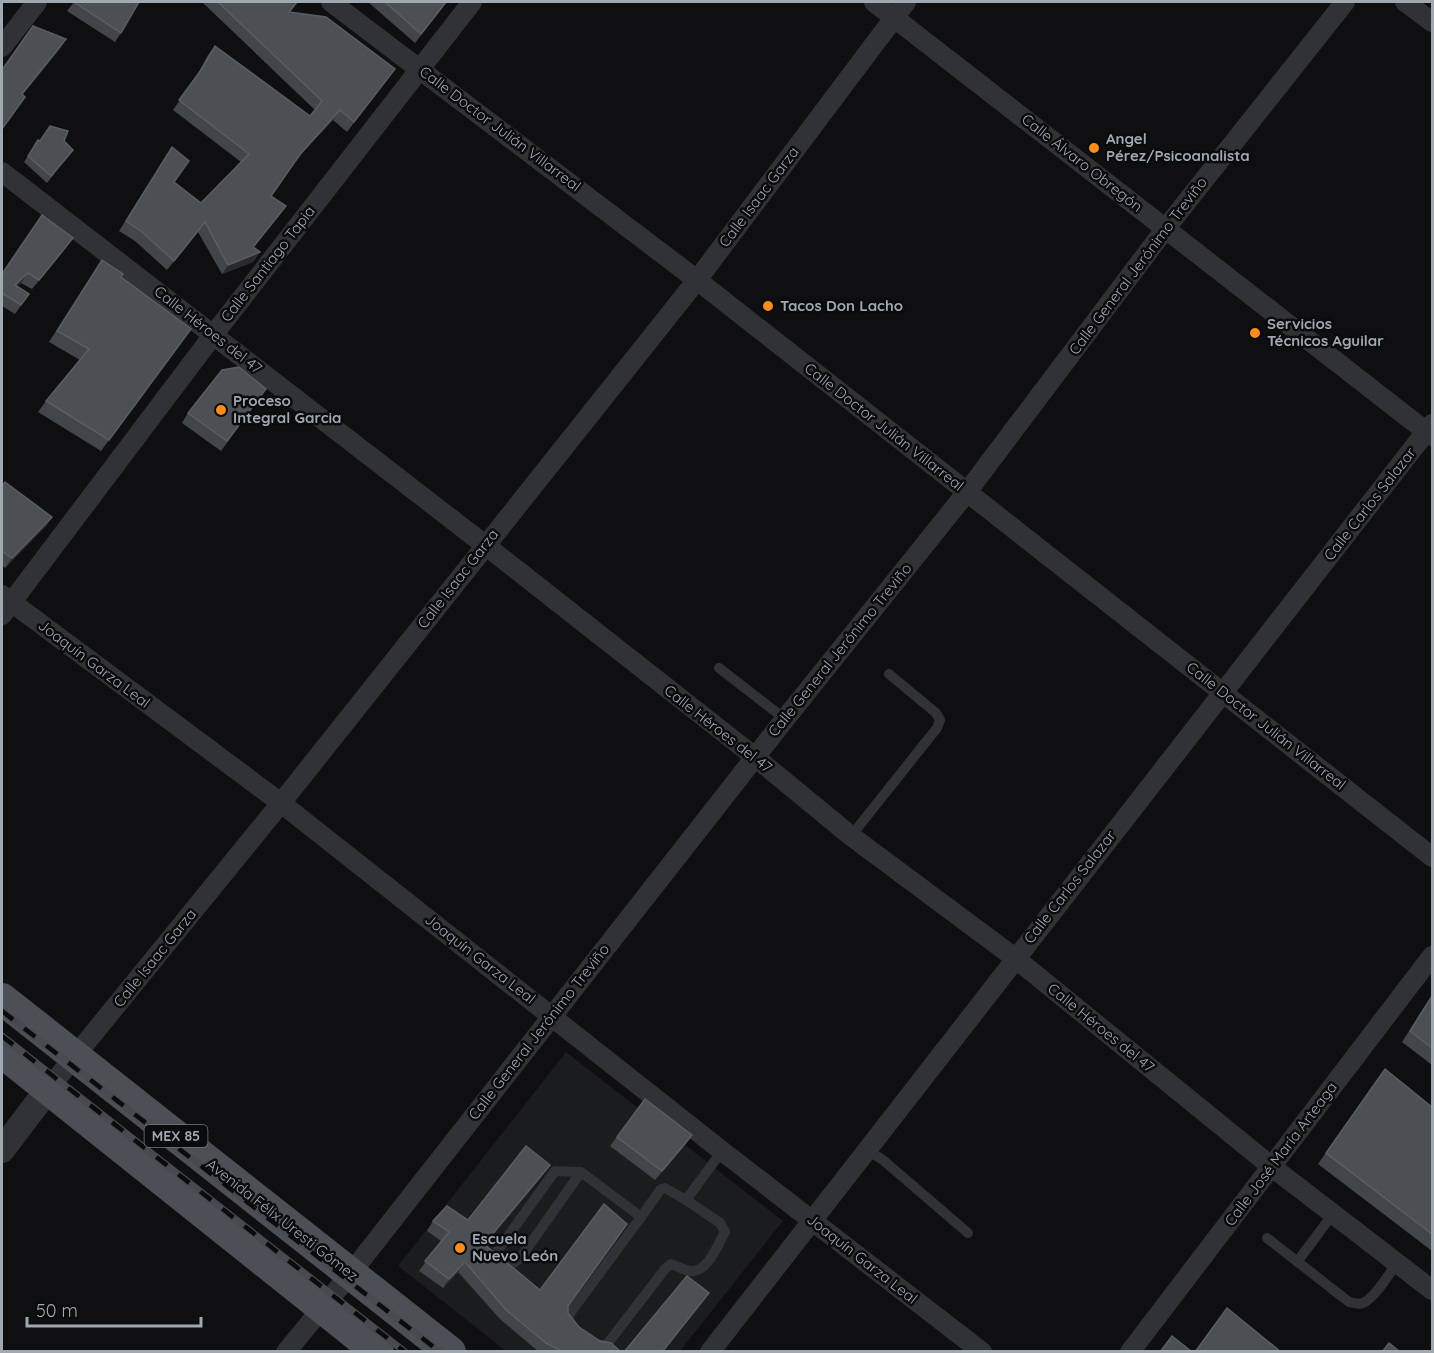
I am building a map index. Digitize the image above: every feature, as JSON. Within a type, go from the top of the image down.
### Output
[{"type":"main road","name":"Avenida Félix Uresti Gómez","points":[[2,999],[450,1352]]},
{"type":"main road","name":"MEX 85","points":[[2,1052],[378,1352]]},
{"type":"street","points":[[2,47],[37,2]]},
{"type":"street","name":"Calle Doctor Julián Villarreal","points":[[332,2],[697,280],[1432,856]]},
{"type":"street","name":"Calle Santiago Tapia","points":[[5,604],[472,2]]},
{"type":"street","name":"Calle Álvaro Obregón","points":[[874,2],[1430,431]]},
{"type":"street","name":"Calle Isaac Garza","points":[[2,1150],[49,1088],[281,803],[697,280],[906,2]]},
{"type":"street","name":"Calle General Jerónimo Treviño","points":[[286,1352],[351,1273],[755,757],[967,492],[1166,228],[1345,2]]},
{"type":"street","points":[[1405,2],[1432,22]]},
{"type":"street","name":"Calle Héroes del 47","points":[[2,172],[485,545],[755,757],[851,836],[1015,958],[1272,1167],[1432,1290]]},
{"type":"street","name":"Calle Carlos Salazar","points":[[710,1352],[1222,692],[1430,431]]},
{"type":"street","name":"Joaquín Garza Leal","points":[[5,604],[281,803],[722,1151],[982,1352]]},
{"type":"street","name":"Calle José María Arteaga","points":[[1130,1352],[1432,956]]},
{"type":"lane","points":[[719,668],[785,719]]},
{"type":"lane","points":[[851,836],[937,728],[939,720],[936,713],[890,674]]},
{"type":"lane","points":[[867,1150],[883,1160],[968,1233]]},
{"type":"lane","points":[[686,1200],[722,1151]]},
{"type":"lane","points":[[581,1172],[521,1257],[515,1264],[508,1266],[503,1264],[497,1257],[498,1250],[550,1175],[560,1170],[581,1172],[641,1216]]},
{"type":"lane","points":[[665,1188],[686,1200],[720,1223],[725,1232],[705,1266],[689,1271],[671,1264],[608,1343],[602,1346],[570,1324],[568,1319],[571,1312],[660,1189],[665,1188]]},
{"type":"lane","points":[[1297,1262],[1334,1214]]},
{"type":"lane","points":[[1267,1238],[1349,1302],[1358,1304],[1365,1303],[1397,1263]]},
{"type":"shaded area","points":[[566,1052],[783,1221],[680,1351],[506,1351],[398,1266]]},
{"type":"building","points":[[74,2],[139,2],[121,33]]},
{"type":"building","points":[[218,2],[297,2],[289,12],[326,17],[395,69],[354,122],[340,110],[301,153],[271,196],[286,206],[253,247],[260,252],[228,265],[205,222],[174,261],[126,221],[172,147],[189,161],[174,182],[201,203],[249,154],[179,100],[215,46],[310,116],[322,101]]},
{"type":"building","points":[[385,2],[446,2],[421,34]]},
{"type":"building","points":[[33,26],[66,39],[22,94],[25,97],[2,129],[2,70]]},
{"type":"building","points":[[50,126],[68,131],[64,141],[73,150],[51,176],[28,156]]},
{"type":"building","points":[[42,215],[73,238],[39,280],[28,273],[15,285],[29,294],[21,305],[2,293],[2,274]]},
{"type":"building","points":[[102,260],[123,274],[121,277],[191,329],[109,440],[46,401],[89,349],[57,331]]},
{"type":"building","name":"Proceso Integral Garcia","points":[[239,367],[266,389],[227,441],[188,413],[222,370]]},
{"type":"building","points":[[5,482],[52,517],[12,558],[2,551],[2,486]]},
{"type":"building","points":[[1432,996],[1432,1048],[1410,1031]]},
{"type":"building","points":[[1385,1069],[1432,1107],[1432,1234],[1326,1153]]},
{"type":"building","points":[[645,1099],[692,1135],[662,1171],[617,1137]]},
{"type":"building","name":"Escuela Nuevo León","points":[[526,1146],[550,1165],[484,1244],[540,1290],[604,1204],[627,1224],[568,1306],[568,1313],[579,1327],[600,1341],[611,1343],[621,1352],[563,1352],[546,1343],[506,1310],[465,1262],[449,1279],[425,1261],[449,1232],[433,1221],[447,1206],[468,1220]]},
{"type":"building","points":[[687,1276],[709,1293],[662,1352],[624,1352]]},
{"type":"building","points":[[1227,1308],[1281,1352],[1195,1352]]},
{"type":"building","points":[[1172,1336],[1192,1352],[1160,1352]]},
{"type":"building","points":[[1389,1343],[1400,1352],[1382,1352]]},
{"type":"railway","points":[[2,1011],[440,1352]]},
{"type":"railway","points":[[2,1036],[405,1352]]},
{"type":"place","name":"Angel Pérez/Psicoanalista","points":[[1094,148]]},
{"type":"place","name":"Tacos Don Lacho","points":[[768,306]]},
{"type":"place","name":"Servicios Técnicos Aguilar","points":[[1255,333]]},
{"type":"place","name":"Proceso Integral Garcia","points":[[221,410]]},
{"type":"place","name":"Escuela Nuevo León","points":[[460,1248]]}]
